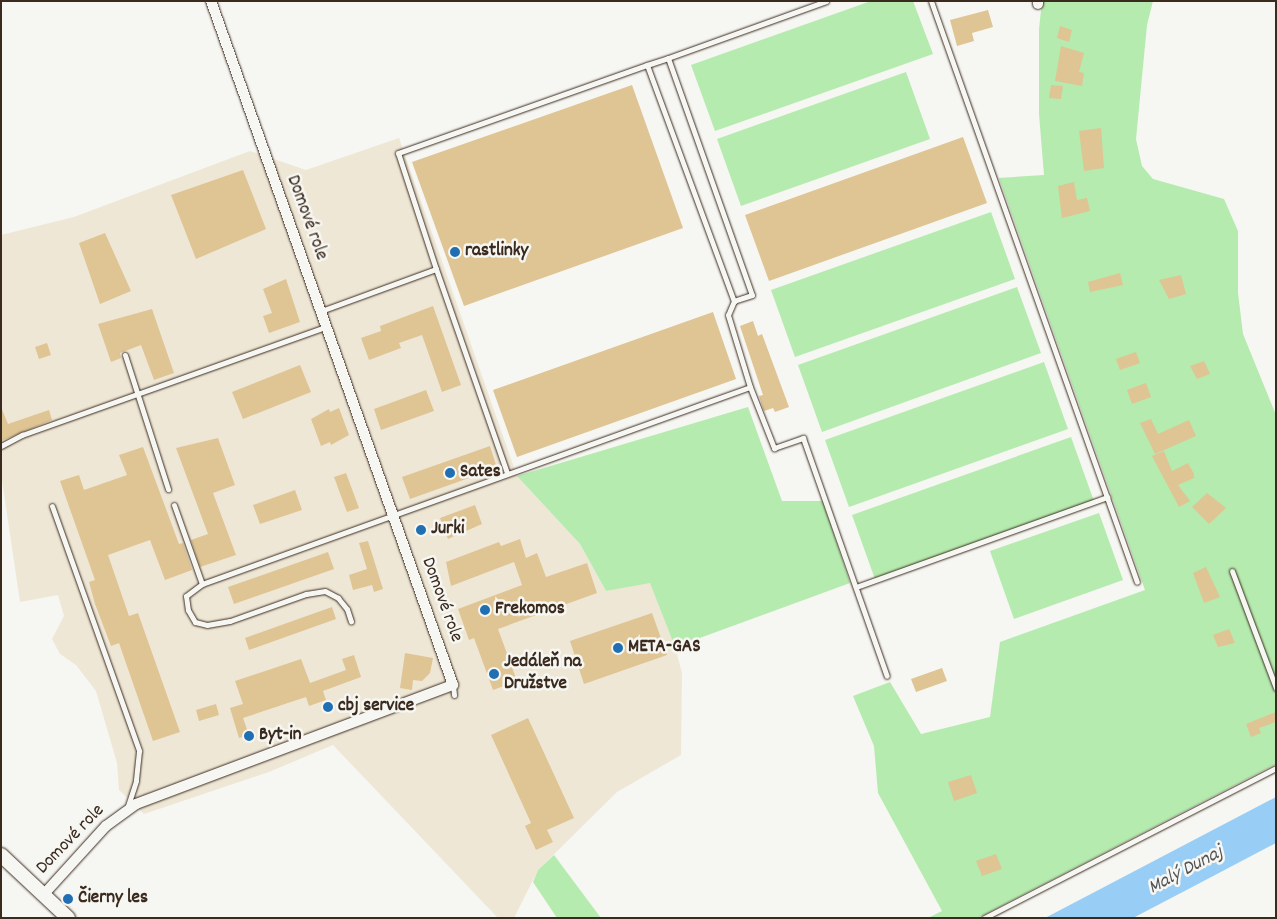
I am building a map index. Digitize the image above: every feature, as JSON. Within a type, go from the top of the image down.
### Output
[{"type":"main road","points":[[1,854],[45,892],[68,918]]},
{"type":"street","name":"Domové role","points":[[45,892],[106,826],[127,809],[453,690],[393,515],[210,1]]},
{"type":"lane","points":[[507,473],[398,153],[826,1]]},
{"type":"lane","points":[[931,1],[1137,582]]},
{"type":"lane","points":[[668,58],[752,295],[734,302],[728,315],[750,387],[774,448],[803,438],[888,676]]},
{"type":"lane","points":[[647,66],[734,302]]},
{"type":"lane","points":[[320,311],[436,269]]},
{"type":"lane","points":[[1,446],[22,435],[326,327]]},
{"type":"lane","points":[[125,355],[168,489]]},
{"type":"lane","points":[[351,621],[338,598],[325,591],[306,594],[230,621],[207,625],[195,622],[188,610],[186,596],[202,584],[750,387]]},
{"type":"lane","points":[[856,587],[1107,496]]},
{"type":"lane","points":[[174,505],[202,584]]},
{"type":"lane","points":[[52,506],[138,751],[136,781],[127,809]]},
{"type":"lane","points":[[1232,571],[1276,688]]},
{"type":"lane","points":[[984,918],[1276,768]]},
{"type":"shaded area","points":[[399,138],[517,476],[580,544],[606,591],[650,582],[675,647],[682,673],[681,755],[617,792],[538,870],[514,918],[498,918],[333,745],[269,772],[144,814],[119,790],[117,763],[96,691],[76,665],[60,654],[52,639],[64,616],[58,595],[20,602],[1,473],[1,235],[74,217],[250,151],[306,170]]},
{"type":"green space","points":[[871,1],[913,1],[933,54],[715,131],[691,65]]},
{"type":"green space","points":[[1042,1],[1153,1],[1147,25],[1136,139],[1142,166],[1153,179],[1224,199],[1238,231],[1238,293],[1243,334],[1276,415],[1276,764],[978,918],[928,918],[942,911],[878,793],[874,746],[853,696],[890,682],[921,734],[990,717],[1000,642],[1145,590],[999,178],[1044,175],[1039,114],[1039,29]]},
{"type":"green space","points":[[906,72],[930,139],[741,206],[717,139]]},
{"type":"green space","points":[[991,212],[1015,279],[795,357],[771,290]]},
{"type":"green space","points":[[1017,287],[1041,353],[822,432],[798,365]]},
{"type":"green space","points":[[1044,362],[1068,429],[849,507],[825,440]]},
{"type":"green space","points":[[748,407],[782,501],[823,501],[850,583],[675,647],[650,583],[606,591],[580,544],[517,476]]},
{"type":"green space","points":[[1071,437],[1095,504],[876,582],[852,515]]},
{"type":"green space","points":[[1099,513],[1123,580],[1014,619],[990,551]]},
{"type":"green space","points":[[554,855],[601,918],[557,918],[533,882],[538,870]]},
{"type":"water","name":"Malý Dunaj","points":[[1276,797],[1276,843],[1198,884],[1133,918],[1045,918]]},
{"type":"building","points":[[988,10],[993,27],[972,33],[974,41],[957,46],[950,20]]},
{"type":"building","points":[[1060,26],[1072,30],[1069,42],[1057,38]]},
{"type":"building","points":[[1061,46],[1084,53],[1079,72],[1084,73],[1082,86],[1055,81]]},
{"type":"building","points":[[632,85],[683,228],[464,306],[412,162]]},
{"type":"building","points":[[1051,85],[1063,86],[1061,99],[1049,98]]},
{"type":"building","points":[[1101,128],[1104,168],[1084,171],[1079,131]]},
{"type":"building","points":[[963,137],[987,203],[769,281],[745,215]]},
{"type":"building","points":[[243,170],[266,229],[196,259],[171,195]]},
{"type":"building","points":[[1074,182],[1077,200],[1087,198],[1090,211],[1062,218],[1058,186]]},
{"type":"building","points":[[105,233],[131,291],[100,304],[79,243]]},
{"type":"building","points":[[1120,273],[1123,285],[1090,292],[1088,282]]},
{"type":"building","points":[[1181,275],[1186,294],[1169,299],[1159,280]]},
{"type":"building","points":[[286,279],[300,322],[269,333],[263,316],[272,313],[263,289]]},
{"type":"building","points":[[433,306],[461,385],[442,392],[422,335],[399,343],[401,348],[369,360],[361,338],[381,331],[380,326]]},
{"type":"building","points":[[152,309],[174,373],[154,380],[141,345],[120,353],[121,358],[111,362],[98,324]]},
{"type":"building","points":[[713,312],[736,379],[517,457],[493,390]]},
{"type":"building","points":[[753,321],[758,336],[762,334],[789,407],[775,412],[773,408],[764,411],[759,396],[763,395],[740,326]]},
{"type":"building","points":[[47,343],[51,355],[39,359],[35,347]]},
{"type":"building","points":[[1136,352],[1140,363],[1120,370],[1116,359]]},
{"type":"building","points":[[1204,361],[1210,374],[1197,379],[1190,366]]},
{"type":"building","points":[[300,365],[311,392],[243,419],[232,392]]},
{"type":"building","points":[[1146,383],[1151,397],[1132,404],[1127,390]]},
{"type":"building","points":[[426,390],[434,411],[381,430],[374,409]]},
{"type":"building","points":[[1,407],[8,424],[49,410],[52,420],[1,441]]},
{"type":"building","points":[[339,408],[349,435],[331,445],[330,442],[321,446],[311,419],[329,409],[330,412]]},
{"type":"building","points":[[1151,419],[1158,434],[1189,420],[1196,436],[1155,454],[1140,423]]},
{"type":"building","points":[[218,438],[235,485],[213,493],[236,555],[200,567],[191,540],[208,534],[176,448]]},
{"type":"building","name":"Sates","points":[[490,446],[497,468],[410,499],[402,477]]},
{"type":"building","points":[[143,447],[179,544],[183,543],[192,570],[165,580],[150,540],[108,555],[129,616],[138,613],[180,732],[153,741],[119,643],[111,646],[95,604],[89,582],[95,580],[60,481],[79,475],[84,490],[127,475],[119,455]]},
{"type":"building","points":[[1164,451],[1172,471],[1188,463],[1194,474],[1194,478],[1178,485],[1190,501],[1179,507],[1152,456]]},
{"type":"building","points":[[346,473],[359,508],[347,512],[334,477]]},
{"type":"building","points":[[295,490],[302,510],[260,524],[253,505]]},
{"type":"building","points":[[1207,493],[1226,508],[1209,524],[1192,507]]},
{"type":"building","points":[[475,505],[482,524],[448,539],[440,518]]},
{"type":"building","points":[[520,539],[526,558],[537,553],[546,577],[587,563],[597,593],[498,629],[517,681],[493,690],[474,638],[469,640],[458,609],[522,585],[514,562],[451,586],[446,562],[499,542],[501,546]]},
{"type":"building","points":[[368,541],[383,589],[374,592],[372,585],[353,590],[349,575],[367,569],[359,543]]},
{"type":"building","points":[[328,552],[334,569],[234,604],[228,587]]},
{"type":"building","points":[[1206,567],[1220,597],[1204,603],[1193,573]]},
{"type":"building","points":[[332,607],[336,619],[249,650],[245,638]]},
{"type":"building","name":"META-GAS","points":[[652,613],[667,655],[584,684],[570,641]]},
{"type":"building","points":[[1229,629],[1235,643],[1218,647],[1213,635]]},
{"type":"building","points":[[405,653],[433,658],[430,673],[422,681],[413,680],[412,690],[400,688]]},
{"type":"building","points":[[354,655],[361,677],[323,691],[326,700],[309,706],[306,697],[243,718],[249,735],[239,738],[230,708],[243,704],[235,681],[301,659],[310,683],[346,670],[342,659]]},
{"type":"building","points":[[942,668],[947,681],[916,692],[911,679]]},
{"type":"building","points":[[216,704],[219,715],[199,721],[196,710]]},
{"type":"building","points":[[1276,712],[1276,722],[1259,728],[1261,733],[1251,737],[1246,724]]},
{"type":"building","points":[[528,718],[574,818],[547,830],[553,842],[536,850],[525,826],[531,823],[491,735]]},
{"type":"building","points":[[971,775],[977,793],[954,801],[948,782]]},
{"type":"building","points":[[996,854],[1002,869],[982,876],[976,861]]},
{"type":"place","name":"rastlinky","points":[[455,252]]},
{"type":"place","name":"Sates","points":[[450,473]]},
{"type":"place","name":"Jurki","points":[[421,530]]},
{"type":"place","name":"Frekomos","points":[[485,610]]},
{"type":"place","name":"META-GAS","points":[[618,648]]},
{"type":"place","name":"Jedáleň na Družstve","points":[[494,674]]},
{"type":"place","name":"cbj service","points":[[328,707]]},
{"type":"place","name":"Byt-in","points":[[249,736]]},
{"type":"place","name":"Čierny les","points":[[68,899]]}]
